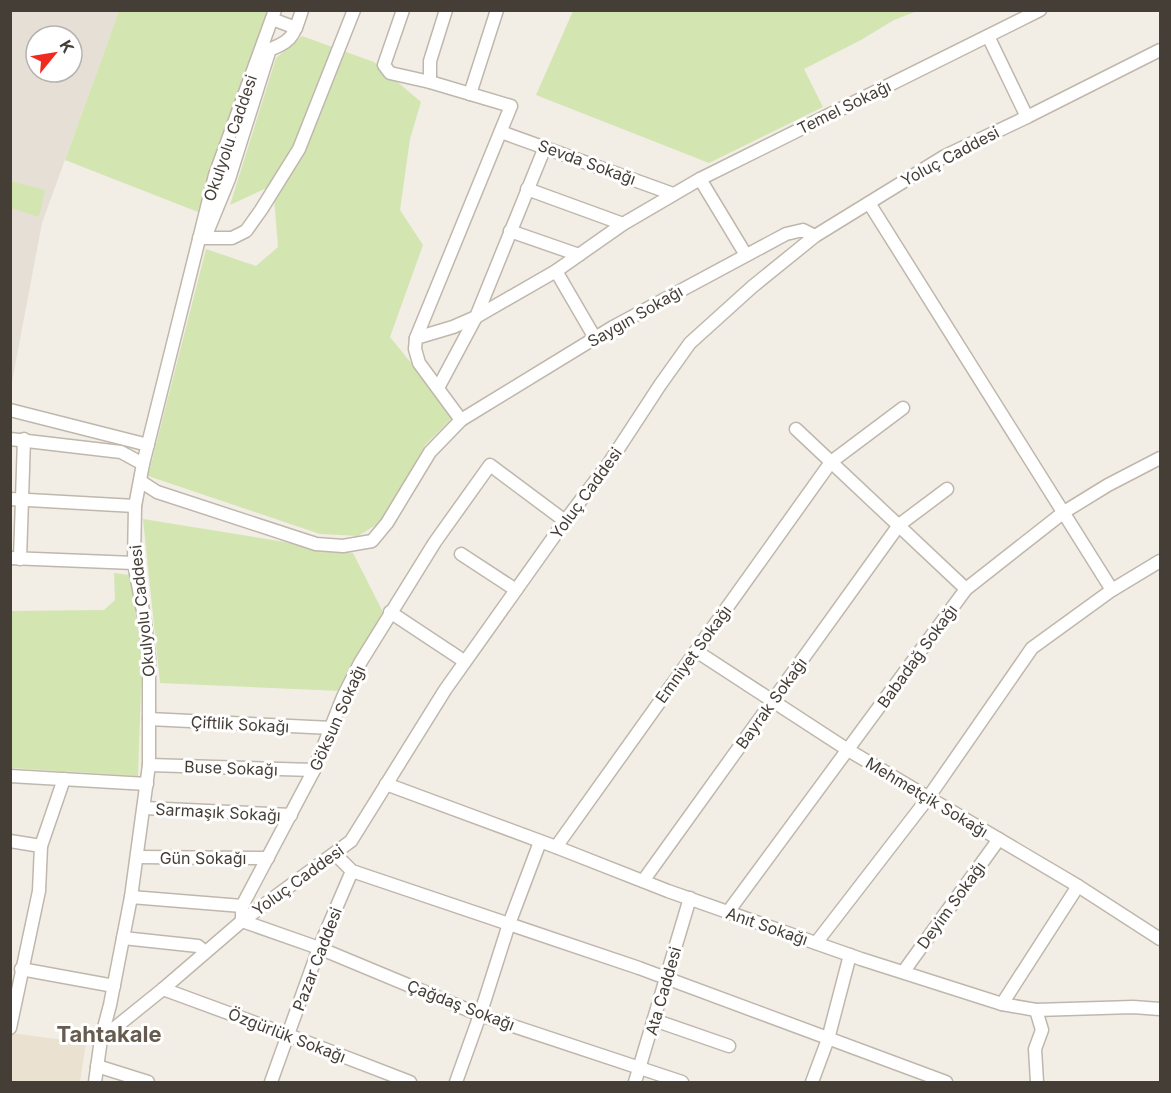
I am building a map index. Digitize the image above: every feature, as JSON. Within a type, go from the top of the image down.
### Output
[{"type":"street","points":[[265,51],[285,45],[296,28],[303,10]]},
{"type":"street","points":[[201,239],[232,238],[246,231],[261,210],[299,149],[354,10]]},
{"type":"street","points":[[403,10],[384,65],[390,73],[430,82],[511,106],[416,338],[415,349],[419,363],[461,420]]},
{"type":"street","points":[[430,82],[430,61],[446,10]]},
{"type":"street","points":[[470,94],[497,10]]},
{"type":"street","name":"Temel Sokağı","points":[[416,338],[453,327],[476,317],[556,271],[623,224],[700,179],[1040,10]]},
{"type":"street","points":[[274,15],[296,28]]},
{"type":"street","name":"Okulyolu Caddesi","points":[[95,1083],[101,1039],[114,986],[138,857],[147,784],[149,657],[134,563],[135,506],[143,464],[201,239],[215,175],[265,51],[274,15]]},
{"type":"street","points":[[988,36],[1027,117]]},
{"type":"street","name":"Yoluç Caddesi","points":[[101,1039],[242,921],[351,841],[420,727],[464,661],[564,521],[609,463],[690,343],[752,287],[815,236],[869,202],[945,156],[1161,50]]},
{"type":"street","name":"Sevda Sokağı","points":[[501,132],[673,194]]},
{"type":"street","points":[[438,388],[476,317],[544,147]]},
{"type":"street","points":[[700,179],[746,255]]},
{"type":"street","points":[[527,189],[623,224]]},
{"type":"street","points":[[869,202],[1113,590]]},
{"type":"street","name":"Saygın Sokağı","points":[[140,481],[157,492],[316,544],[343,546],[372,541],[387,523],[430,452],[461,420],[595,338],[786,234],[803,230],[815,236]]},
{"type":"street","points":[[510,231],[579,255]]},
{"type":"street","points":[[556,271],[595,338]]},
{"type":"street","name":"Emniyet Sokağı","points":[[556,847],[831,462],[903,408]]},
{"type":"street","points":[[10,410],[148,445]]},
{"type":"street","points":[[796,429],[966,589]]},
{"type":"street","points":[[10,439],[121,452],[143,464]]},
{"type":"street","points":[[24,439],[16,500],[15,559],[134,563]]},
{"type":"street","name":"Babadağ Sokağı","points":[[728,912],[966,589],[1064,512],[1108,485],[1161,458]]},
{"type":"street","name":"Göksun Sokağı","points":[[242,921],[242,906],[314,770],[343,697],[390,612],[435,542],[490,465],[564,521]]},
{"type":"street","name":"Bayrak Sokağı","points":[[643,881],[898,525],[947,489]]},
{"type":"street","points":[[16,500],[135,506]]},
{"type":"street","points":[[461,554],[516,590]]},
{"type":"street","points":[[816,943],[928,798],[1032,648],[1113,590],[1161,561]]},
{"type":"street","points":[[390,612],[464,661]]},
{"type":"street","name":"Mehmetçik Sokağı","points":[[696,651],[848,750],[1078,886],[1161,939]]},
{"type":"street","name":"Çiftlik Sokağı","points":[[149,719],[332,728]]},
{"type":"street","name":"Buse Sokağı","points":[[148,765],[314,770]]},
{"type":"street","points":[[10,776],[147,784]]},
{"type":"street","points":[[10,1028],[39,891],[41,846],[64,779]]},
{"type":"street","name":"Anıt Sokağı","points":[[386,784],[728,912],[850,955],[1002,1004],[1036,1010],[1133,1007],[1161,1009]]},
{"type":"street","name":"Sarmaşık Sokağı","points":[[144,808],[291,815]]},
{"type":"street","name":"Deyim Sokağı","points":[[904,972],[999,839]]},
{"type":"street","points":[[10,841],[41,846]]},
{"type":"street","points":[[456,1083],[509,924],[540,842]]},
{"type":"street","points":[[335,854],[352,871],[667,978],[946,1083]]},
{"type":"street","name":"Gün Sokağı","points":[[138,857],[268,858]]},
{"type":"street","name":"Pazar Caddesi","points":[[271,1083],[319,948],[352,871]]},
{"type":"street","points":[[1002,1004],[1078,886]]},
{"type":"street","points":[[131,897],[242,906]]},
{"type":"street","name":"Ata Caddesi","points":[[635,1083],[690,898]]},
{"type":"street","name":"Çağdaş Sokağı","points":[[242,921],[319,948],[480,1015],[641,1067],[682,1083]]},
{"type":"street","points":[[123,938],[198,946],[205,952]]},
{"type":"street","points":[[812,1083],[828,1039],[850,955]]},
{"type":"street","points":[[21,969],[114,986]]},
{"type":"street","name":"Özgürlük Sokağı","points":[[163,989],[410,1083]]},
{"type":"street","points":[[1036,1010],[1042,1029],[1035,1049],[1037,1083]]},
{"type":"street","points":[[654,1020],[729,1046]]},
{"type":"street","points":[[97,1066],[148,1083]]},
{"type":"shaded area","points":[[10,11],[119,11],[42,223],[12,382],[10,381]]},
{"type":"shaded area","points":[[12,1033],[86,1043],[80,1082],[11,1082]]},
{"type":"green space","points":[[573,10],[917,11],[894,20],[804,69],[823,107],[709,163],[536,95]]},
{"type":"green space","points":[[119,11],[267,11],[198,212],[65,160]]},
{"type":"green space","points":[[302,36],[374,62],[421,102],[410,139],[400,210],[423,245],[390,337],[454,416],[425,445],[381,522],[358,536],[320,534],[148,476],[206,249],[256,266],[278,247],[273,185],[230,205],[276,58]]},
{"type":"green space","points":[[10,181],[45,190],[39,217],[11,208]]},
{"type":"green space","points":[[143,519],[353,553],[384,614],[341,691],[160,683]]},
{"type":"green space","points":[[114,573],[130,575],[142,657],[138,776],[11,768],[11,611],[104,610],[115,600]]},
{"type":"district","name":"Tahtakale","points":[[109,1034]]}]
